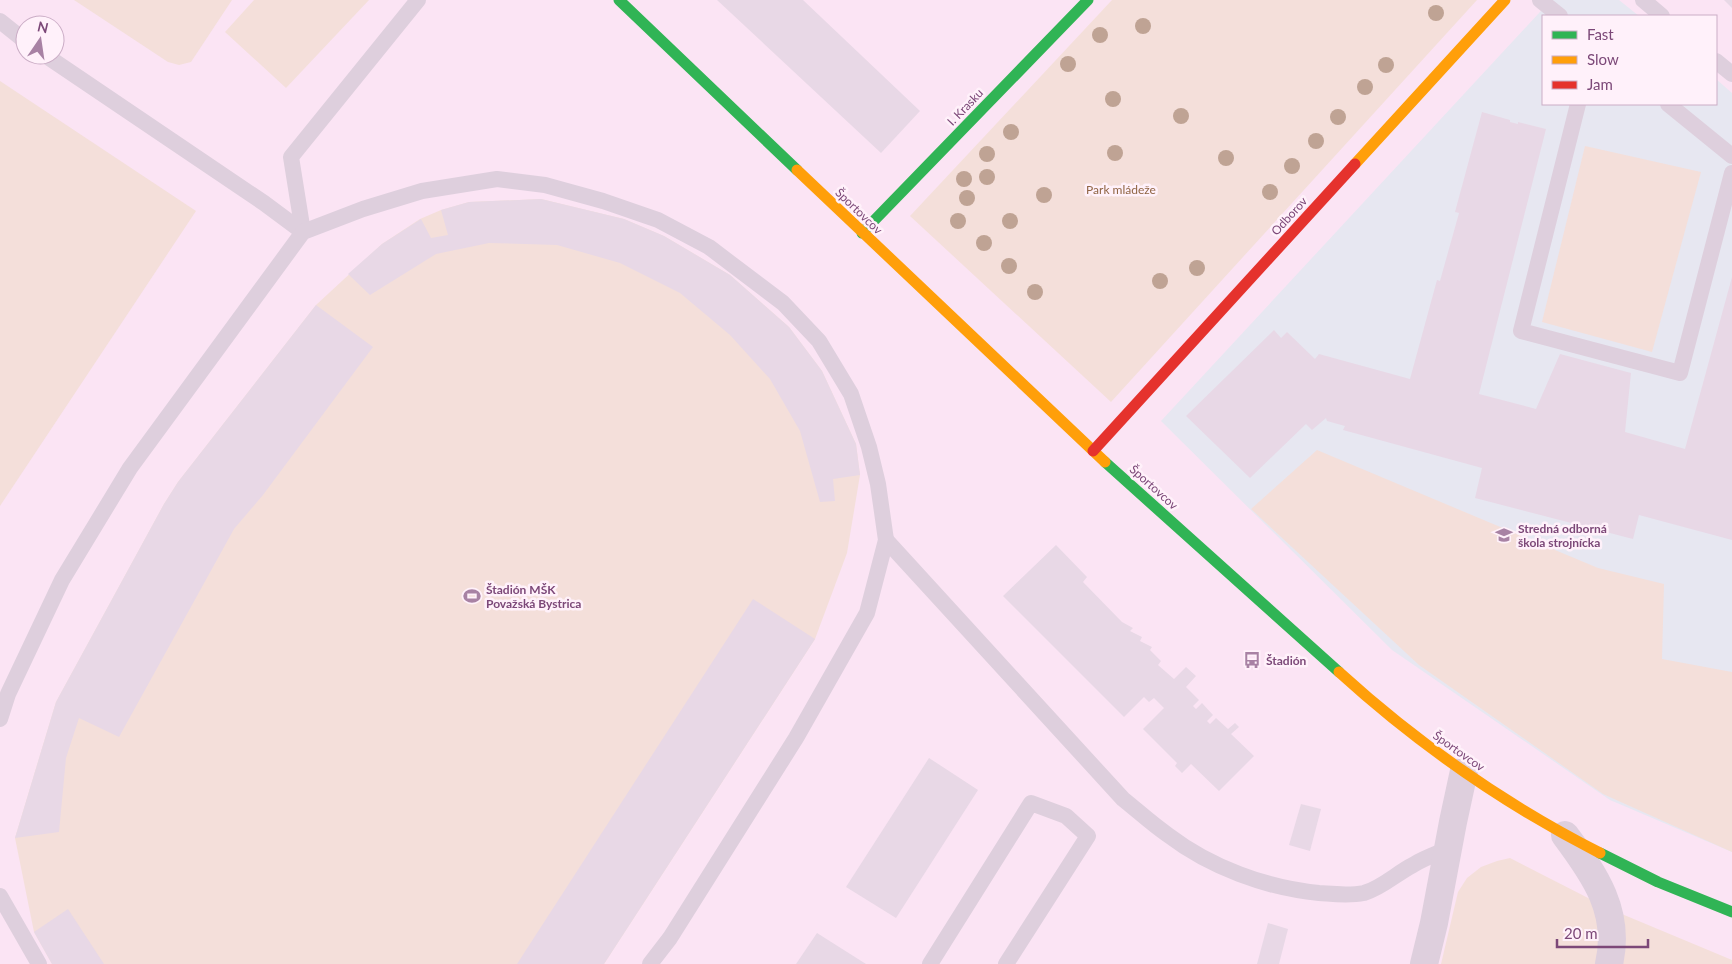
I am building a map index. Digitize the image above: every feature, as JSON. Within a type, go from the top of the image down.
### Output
[{"type":"street","name":"Športovcov","points":[[619,0],[1093,451],[1376,706],[1500,796],[1566,835],[1658,882],[1732,912]]},
{"type":"street","name":"I. Krasku","points":[[862,233],[1088,0]]},
{"type":"street","name":"Odborov","points":[[1093,451],[1505,0]]},
{"type":"street","points":[[1424,964],[1464,771]]},
{"type":"street","points":[[1566,835],[1586,862],[1602,893],[1612,924],[1612,950],[1609,964]]},
{"type":"lane","points":[[303,232],[291,157],[418,0]]},
{"type":"lane","points":[[632,12],[643,0]]},
{"type":"lane","points":[[1540,0],[1559,15]]},
{"type":"lane","points":[[1643,0],[1661,15]]},
{"type":"lane","points":[[0,21],[15,33]]},
{"type":"lane","points":[[1717,62],[1732,74]]},
{"type":"lane","points":[[60,65],[264,203],[303,232]]},
{"type":"lane","points":[[1578,105],[1521,331],[1680,373],[1732,173]]},
{"type":"lane","points":[[1669,105],[1732,156]]},
{"type":"lane","points":[[0,719],[8,694],[62,580],[130,468],[303,232],[363,209],[422,192],[497,179],[545,185],[603,201],[658,220],[709,247],[783,302],[819,341],[851,394],[869,446],[878,484],[886,540],[867,613],[796,738],[670,938],[650,964]]},
{"type":"lane","points":[[886,540],[1123,799],[1168,836],[1202,857],[1232,871],[1297,891],[1348,895],[1376,888],[1413,864],[1448,848]]},
{"type":"lane","points":[[930,964],[1031,804],[1066,816],[1088,836],[1006,964]]},
{"type":"lane","points":[[0,896],[39,964]]},
{"type":"shaded area","points":[[0,0],[1732,0],[1732,964],[0,964]]},
{"type":"shaded area","name":"Stredná odborná škola strojnícka","points":[[1551,0],[1619,0],[1638,15],[1542,15],[1542,105],[1717,105],[1717,80],[1732,93],[1732,852],[1610,800],[1392,650],[1161,421]]},
{"type":"green space","points":[[74,0],[232,0],[191,62],[179,65],[168,62]]},
{"type":"green space","points":[[254,0],[369,0],[286,88],[225,32]]},
{"type":"green space","name":"Park mládeže","points":[[1112,0],[1477,0],[1111,402],[910,216]]},
{"type":"green space","points":[[0,81],[196,211],[0,506]]},
{"type":"green space","points":[[1585,146],[1701,172],[1652,352],[1542,322]]},
{"type":"green space","name":"Štadión MŠK Považská Bystrica","points":[[541,199],[624,219],[664,236],[730,275],[789,327],[822,371],[856,444],[860,475],[847,553],[815,639],[604,964],[52,964],[34,932],[15,838],[56,702],[164,504],[178,482],[316,305],[382,244],[420,219],[441,210],[469,202]]},
{"type":"green space","points":[[1317,450],[1598,568],[1664,584],[1662,659],[1732,672],[1732,852],[1603,794],[1419,665],[1251,509]]},
{"type":"green space","points":[[1510,858],[1594,901],[1600,918],[1598,964],[1441,964],[1458,892],[1467,878],[1481,867]]},
{"type":"green space","points":[[1617,912],[1732,960],[1732,964],[1618,964]]},
{"type":"building","points":[[717,0],[803,0],[920,111],[881,153]]},
{"type":"building","points":[[1724,0],[1732,0],[1732,8]]},
{"type":"building","points":[[1482,112],[1510,120],[1510,122],[1518,124],[1518,122],[1546,129],[1479,394],[1536,409],[1560,354],[1631,373],[1625,432],[1685,449],[1732,277],[1732,540],[1639,515],[1633,539],[1475,498],[1482,468],[1343,430],[1345,426],[1327,421],[1326,418],[1312,430],[1306,424],[1250,478],[1186,416],[1274,330],[1281,338],[1287,332],[1315,359],[1319,354],[1410,379],[1437,280],[1440,281],[1459,213],[1455,212]]},
{"type":"building","points":[[541,199],[624,219],[664,236],[730,275],[789,327],[822,371],[856,444],[860,475],[833,479],[835,501],[820,502],[800,431],[770,379],[730,335],[680,293],[620,263],[557,245],[489,243],[436,254],[370,295],[348,274],[382,244],[421,219],[431,238],[448,235],[441,210],[469,202]]},
{"type":"building","points":[[316,305],[373,347],[263,495],[234,529],[119,737],[79,718],[66,758],[59,832],[15,838],[56,702],[164,504],[178,482]]},
{"type":"building","points":[[1056,545],[1087,577],[1083,582],[1122,622],[1133,628],[1130,631],[1142,637],[1140,641],[1152,647],[1150,650],[1161,661],[1158,665],[1174,679],[1186,667],[1196,676],[1186,687],[1199,700],[1193,706],[1196,709],[1202,703],[1213,715],[1207,721],[1210,724],[1216,718],[1228,729],[1235,723],[1239,727],[1231,734],[1254,756],[1219,791],[1191,764],[1182,773],[1175,766],[1177,763],[1143,729],[1164,708],[1154,698],[1149,702],[1144,697],[1124,717],[1003,596]]},
{"type":"building","points":[[753,599],[815,639],[604,964],[517,964]]},
{"type":"building","points":[[929,758],[978,790],[896,918],[846,887]]},
{"type":"building","points":[[1301,804],[1321,809],[1310,851],[1289,845]]},
{"type":"building","points":[[68,909],[104,964],[52,964],[34,932]]},
{"type":"building","points":[[1268,923],[1288,929],[1279,964],[1257,964]]},
{"type":"building","points":[[817,933],[866,964],[796,964]]},
{"type":"traffic: fast","points":[[619,0],[797,170]]},
{"type":"traffic: fast","points":[[862,233],[1088,0]]},
{"type":"traffic: fast","points":[[1105,462],[1339,672]]},
{"type":"traffic: fast","points":[[1600,853],[1658,882],[1732,912]]},
{"type":"traffic: slow","points":[[1355,164],[1505,0]]},
{"type":"traffic: slow","points":[[797,170],[1105,462]]},
{"type":"traffic: slow","points":[[1339,672],[1399,723],[1464,771],[1531,814],[1600,853]]},
{"type":"traffic: jam","points":[[1093,451],[1355,164]]},
{"type":"place","name":"Stredná odborná škola strojnícka","points":[[1504,535]]},
{"type":"place","name":"Štadión MŠK Považská Bystrica","points":[[472,596]]},
{"type":"place","name":"Štadión","points":[[1252,660]]}]
